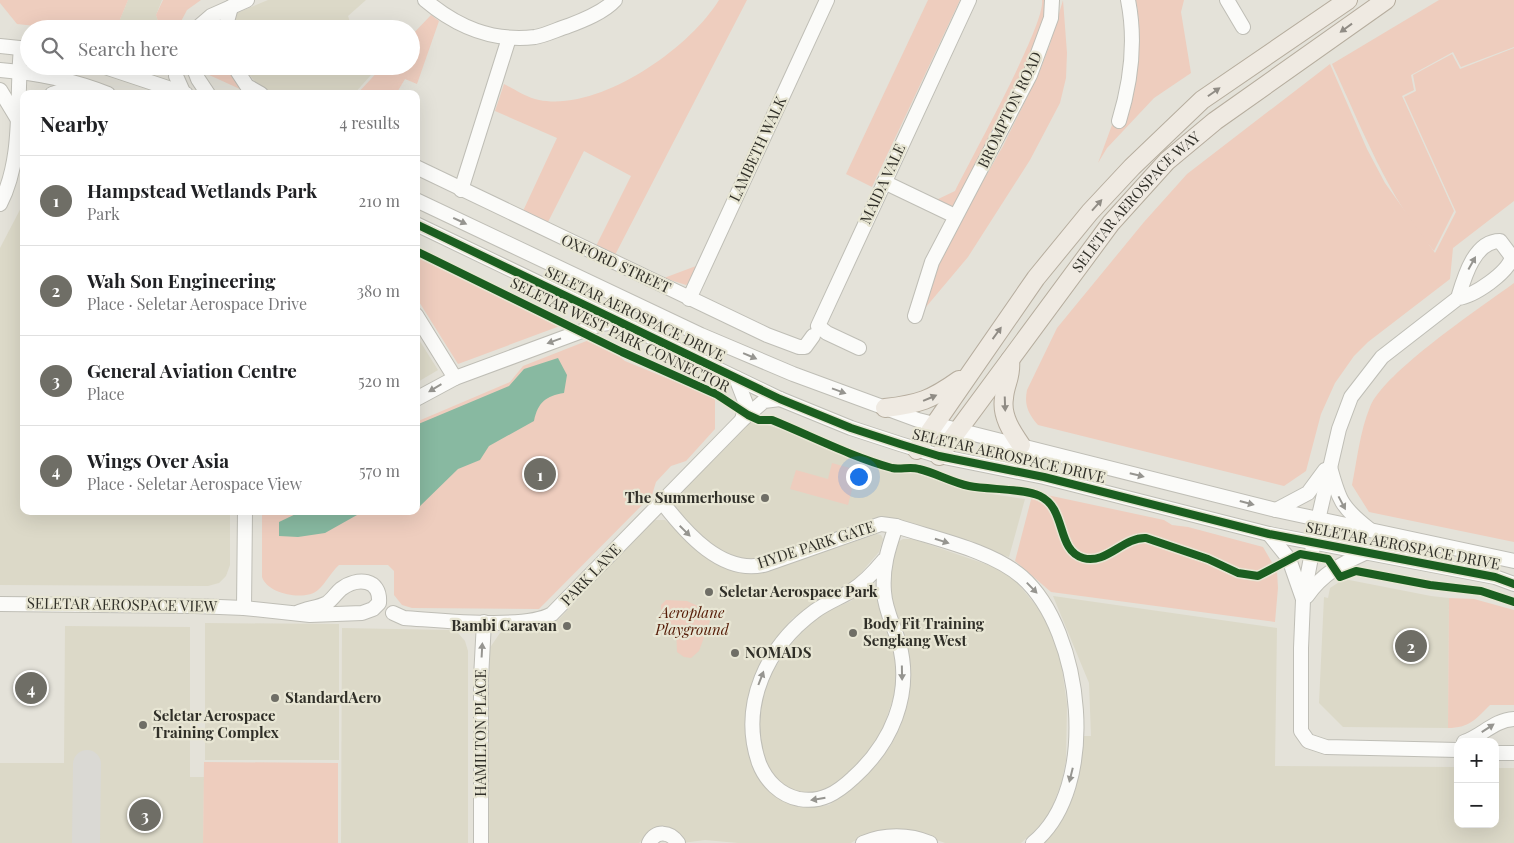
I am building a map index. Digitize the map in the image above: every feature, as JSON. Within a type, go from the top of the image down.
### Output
[{"type":"main road","name":"SELETAR AEROSPACE WAY","points":[[917,450],[1036,278],[1090,212],[1132,167],[1202,100],[1348,0]]},
{"type":"main road","name":"SELETAR AEROSPACE WAY","points":[[939,456],[1111,223],[1167,161],[1215,121],[1386,0]]},
{"type":"main road","points":[[1010,360],[1012,374],[1004,399],[1005,414],[1009,429],[1022,445]]},
{"type":"main road","points":[[885,408],[907,405],[935,397],[969,373]]},
{"type":"street","points":[[205,20],[247,0]]},
{"type":"street","points":[[425,0],[459,25],[484,34],[509,38],[537,36],[569,25],[610,6],[615,0]]},
{"type":"street","name":"LAMBETH WALK","points":[[689,299],[827,0]]},
{"type":"street","name":"MAIDA VALE","points":[[859,348],[826,333],[818,326],[969,0]]},
{"type":"street","name":"BROMPTON ROAD","points":[[915,316],[932,262],[1030,76],[1051,18],[1052,0]]},
{"type":"street","points":[[1118,121],[1129,80],[1133,45],[1128,0]]},
{"type":"street","points":[[1226,0],[1243,27]]},
{"type":"street","points":[[227,20],[230,7]]},
{"type":"street","points":[[461,190],[509,38]]},
{"type":"street","points":[[0,46],[20,48]]},
{"type":"street","points":[[0,204],[8,189],[20,116],[20,67]]},
{"type":"street","points":[[0,70],[19,71]]},
{"type":"street","points":[[39,75],[83,84],[98,90]]},
{"type":"street","points":[[129,75],[175,90]]},
{"type":"street","points":[[176,75],[183,90]]},
{"type":"street","points":[[196,75],[205,90]]},
{"type":"street","points":[[240,75],[247,86],[254,90]]},
{"type":"street","points":[[64,90],[83,84]]},
{"type":"street","points":[[0,90],[20,116]]},
{"type":"street","name":"OXFORD STREET","points":[[420,169],[689,299],[799,347],[805,347],[813,336]]},
{"type":"street","points":[[884,182],[955,216]]},
{"type":"street","name":"SELETAR AEROSPACE DRIVE","points":[[420,202],[701,335],[793,374],[934,425],[1022,445],[1318,520],[1514,561]]},
{"type":"street","name":"SELETAR AEROSPACE DRIVE","points":[[420,226],[780,399],[851,428],[917,450],[1053,480],[1269,534],[1495,577],[1514,584]]},
{"type":"street","points":[[1454,746],[1326,747],[1308,741],[1302,731],[1300,718],[1303,600],[1330,463],[1351,397],[1364,377],[1382,357],[1458,298]]},
{"type":"street","points":[[420,321],[455,378]]},
{"type":"street","points":[[420,397],[455,378],[601,324],[617,322]]},
{"type":"street","points":[[736,378],[746,404],[742,420]]},
{"type":"street","name":"PARK LANE","points":[[393,613],[404,618],[484,622],[539,620],[557,610],[742,420],[764,401],[780,399]]},
{"type":"street","points":[[1276,510],[1308,493],[1330,463]]},
{"type":"street","points":[[1330,463],[1337,492],[1345,509],[1372,531]]},
{"type":"street","name":"HYDE PARK GATE","points":[[662,502],[682,528],[697,542],[733,563],[748,566],[758,567],[882,524],[896,526],[1007,565],[1040,596],[1060,633],[1072,687],[1074,762],[1066,794],[1055,820],[1045,834],[1033,843]]},
{"type":"street","points":[[244,608],[245,515]]},
{"type":"street","points":[[884,560],[864,582],[816,610],[804,620],[773,655],[762,673],[753,712],[754,747],[767,779],[780,792],[791,798],[807,800],[824,799],[842,788],[868,763],[889,735],[898,711],[903,676],[899,644],[887,610],[884,592],[884,560],[896,526]]},
{"type":"street","points":[[1269,534],[1289,560],[1303,600]]},
{"type":"street","points":[[1303,600],[1317,581],[1334,568],[1365,553]]},
{"type":"street","name":"SELETAR AEROSPACE VIEW","points":[[0,604],[244,608],[297,612],[310,615],[362,613],[373,610],[379,603],[379,591],[375,585],[368,582],[351,584],[342,588],[325,604],[297,612]]},
{"type":"street","points":[[864,582],[875,582],[884,592]]},
{"type":"street","name":"HAMILTON PLACE","points":[[481,843],[481,678],[484,622]]},
{"type":"street","points":[[1474,738],[1497,723],[1514,719]]},
{"type":"street","points":[[1499,753],[1514,753]]},
{"type":"street","points":[[649,843],[654,836],[663,833],[674,837],[678,843]]},
{"type":"street","points":[[863,843],[891,836],[904,836],[930,843]]},
{"type":"shaded area","points":[[128,0],[162,0],[156,15],[158,20],[120,20]]},
{"type":"shaded area","points":[[268,0],[366,0],[348,16],[349,20],[235,20],[237,13]]},
{"type":"shaded area","points":[[250,75],[371,75],[358,90],[262,90]]},
{"type":"shaded area","points":[[20,210],[20,515],[230,515],[230,565],[226,576],[219,583],[208,586],[0,585],[0,248]]},
{"type":"shaded area","points":[[420,341],[438,370],[420,381]]},
{"type":"shaded area","points":[[558,358],[567,375],[564,393],[552,396],[544,401],[538,409],[534,421],[489,446],[480,460],[458,469],[420,506],[420,423],[509,386],[524,369]]},
{"type":"shaded area","points":[[752,420],[971,491],[1025,499],[1009,557],[885,519],[756,560],[741,559],[719,550],[691,528],[670,502]]},
{"type":"shaded area","points":[[294,515],[357,515],[325,533],[298,537],[279,536],[279,522]]},
{"type":"shaded area","points":[[665,520],[686,541],[712,562],[748,573],[763,572],[872,533],[881,535],[883,539],[879,552],[854,581],[793,618],[775,639],[762,659],[752,684],[745,734],[748,754],[766,788],[786,802],[800,806],[829,805],[852,789],[879,762],[891,745],[901,725],[909,671],[908,649],[893,609],[889,589],[890,563],[896,543],[903,539],[913,539],[1000,569],[1015,580],[1048,620],[1060,654],[1067,705],[1066,760],[1062,781],[1048,819],[1021,843],[945,843],[921,834],[859,838],[851,843],[738,843],[705,840],[682,843],[665,827],[653,829],[639,843],[489,843],[487,652],[500,633],[509,628],[541,628],[559,619],[652,521]]},
{"type":"shaded area","points":[[1344,579],[1449,598],[1448,728],[1343,727],[1319,703],[1324,597],[1328,598],[1330,588]]},
{"type":"shaded area","points":[[867,586],[877,592],[895,646],[897,686],[884,726],[877,742],[865,758],[837,784],[816,795],[790,791],[780,783],[767,767],[759,740],[759,713],[766,682],[788,647],[813,621],[825,612],[851,601]]},
{"type":"shaded area","points":[[1053,596],[1277,628],[1275,766],[1454,767],[1454,828],[1499,828],[1499,768],[1514,768],[1514,843],[1044,843],[1068,808],[1076,788],[1082,736],[1091,736],[1089,683]]},
{"type":"shaded area","points":[[205,623],[339,624],[339,760],[205,760]]},
{"type":"shaded area","points":[[65,626],[190,627],[190,777],[204,777],[203,843],[0,843],[0,763],[64,763]]},
{"type":"shaded area","points":[[342,628],[449,630],[457,632],[465,641],[468,651],[468,843],[341,843]]},
{"type":"green space","points":[[0,0],[128,0],[120,20],[20,20],[20,24],[17,24],[0,3]]},
{"type":"green space","points":[[163,0],[201,0],[187,10],[182,20],[158,20],[156,15]]},
{"type":"green space","points":[[719,0],[747,0],[615,255],[596,246],[631,176],[584,151],[548,222],[523,211],[557,138],[495,111],[504,84],[534,99],[563,101],[588,96],[614,87],[640,73],[687,38],[705,19]]},
{"type":"green space","points":[[928,0],[960,0],[872,187],[846,174]]},
{"type":"green space","points":[[1042,0],[1047,0],[1042,30],[1020,78],[952,210],[934,201],[955,191],[1020,63],[1040,14]]},
{"type":"green space","points":[[1063,0],[1067,53],[1066,78],[1060,103],[1030,160],[968,257],[926,307],[922,304],[946,246],[1003,146],[1039,73]]},
{"type":"green space","points":[[1136,0],[1184,0],[1181,12],[1191,73],[1154,98],[1107,148],[1098,163],[1112,125],[1121,128],[1135,81],[1139,49]]},
{"type":"green space","points":[[1439,0],[1514,0],[1514,47],[1461,67],[1453,52],[1411,75],[1414,90],[1402,96],[1454,211],[1434,251],[1402,208],[1389,185],[1332,64]]},
{"type":"green space","points":[[431,15],[439,21],[417,84],[405,79],[398,90],[361,90],[375,75],[420,75],[420,27]]},
{"type":"green space","points":[[1514,48],[1514,201],[1453,248],[1450,279],[1368,342],[1354,356],[1335,383],[1321,414],[1306,471],[1284,486],[1038,425],[1029,413],[1026,395],[1057,328],[1144,222],[1187,174],[1330,64],[1367,149],[1385,183],[1435,253],[1456,212],[1404,97],[1416,91],[1413,75],[1452,54],[1460,69]]},
{"type":"green space","points":[[209,75],[233,75],[242,90]]},
{"type":"green space","points":[[420,255],[560,326],[458,364],[420,303]]},
{"type":"green space","points":[[696,266],[689,283],[686,285],[664,278]]},
{"type":"green space","points":[[1514,283],[1514,542],[1369,512],[1352,485],[1359,446],[1370,407],[1394,376],[1413,359],[1457,324]]},
{"type":"green space","points":[[589,340],[610,349],[625,361],[715,398],[715,429],[686,461],[671,466],[656,482],[652,495],[539,609],[412,608],[402,605],[394,595],[394,571],[388,565],[339,565],[318,590],[305,595],[279,592],[266,583],[262,577],[262,515],[420,515],[420,420],[510,382],[523,366]]},
{"type":"green space","points":[[832,463],[857,470],[848,505],[790,489],[796,470],[828,479]]},
{"type":"green space","points":[[1033,492],[1164,520],[1172,525],[1188,527],[1263,547],[1277,571],[1278,588],[1275,622],[1051,592],[1015,561]]},
{"type":"green space","points":[[1449,598],[1474,599],[1514,610],[1514,705],[1490,705],[1467,724],[1455,728],[1448,728]]},
{"type":"green space","name":"Aeroplane Playground","points":[[666,600],[687,601],[713,613],[699,651],[691,658],[684,657],[677,652],[676,627],[667,621],[662,613],[661,605]]},
{"type":"green space","points":[[204,762],[338,763],[338,843],[203,843]]},
{"type":"taxiway","points":[[86,843],[87,764]]},
{"type":"cycle path","name":"SELETAR WEST PARK CONNECTOR","points":[[420,226],[780,399],[851,428],[939,456],[1044,477],[1269,534],[1495,577],[1514,584]]},
{"type":"cycle path","name":"SELETAR WEST PARK CONNECTOR","points":[[420,253],[622,352],[716,394],[759,420],[772,420],[847,452],[892,468],[916,468],[969,486],[1016,490],[1040,496],[1054,510],[1069,547],[1075,554],[1083,558],[1099,558],[1130,542],[1146,538],[1208,559],[1238,573],[1258,576],[1300,554],[1328,559],[1340,577],[1356,571],[1430,585],[1481,591],[1514,602]]},
{"type":"place","name":"Hampstead Wetlands Park","points":[[540,474]]},
{"type":"place","name":"The Summerhouse","points":[[765,498]]},
{"type":"place","name":"Seletar Aerospace Park","points":[[709,592]]},
{"type":"place","name":"Bambi Caravan","points":[[567,626]]},
{"type":"place","name":"Body Fit Training Sengkang West","points":[[853,633]]},
{"type":"place","name":"Wah Son Engineering","points":[[1411,646]]},
{"type":"place","name":"NOMADS","points":[[735,653]]},
{"type":"place","name":"Wings Over Asia","points":[[31,688]]},
{"type":"place","name":"StandardAero","points":[[275,698]]},
{"type":"place","name":"Seletar Aerospace Training Complex","points":[[143,725]]},
{"type":"place","name":"General Aviation Centre","points":[[145,815]]}]
